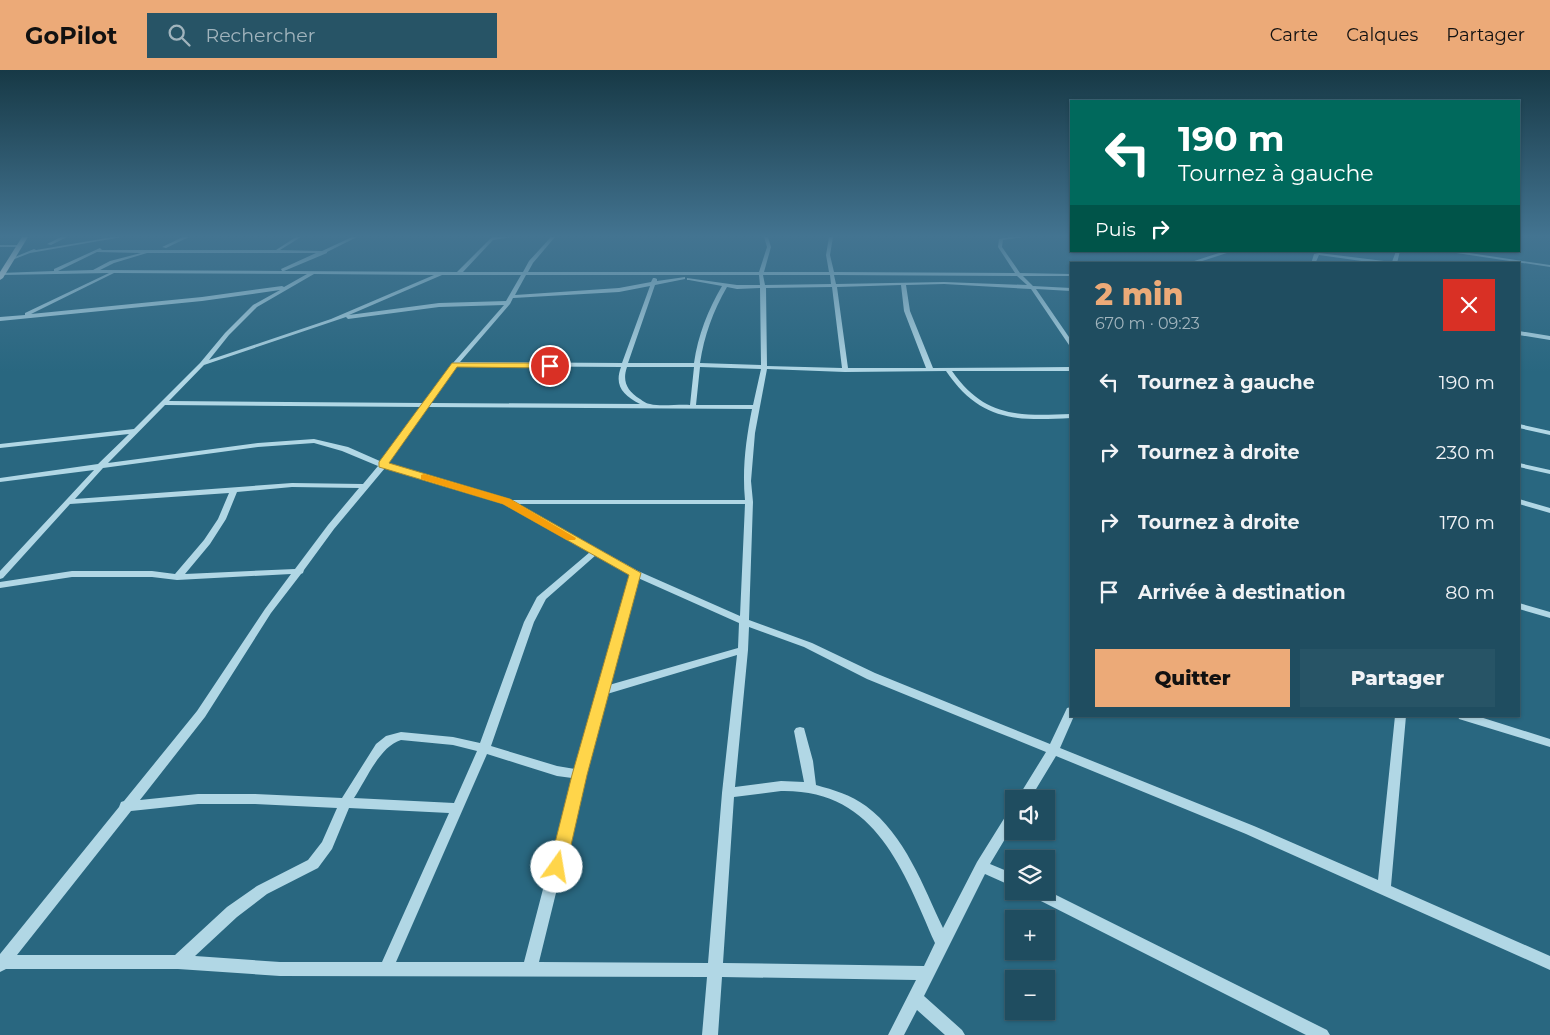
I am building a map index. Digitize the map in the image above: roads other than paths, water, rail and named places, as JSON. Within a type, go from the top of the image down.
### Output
[{"type":"street","points":[[22,317],[93,282]]},
{"type":"street","points":[[0,576],[70,502],[101,466],[202,364],[227,334],[255,306],[294,282]]},
{"type":"street","points":[[202,364],[333,320],[422,282]]},
{"type":"street","points":[[1,963],[200,714],[268,611],[383,464],[455,364],[510,300],[520,282]]},
{"type":"street","points":[[333,320],[431,306],[619,290],[664,282]]},
{"type":"street","points":[[705,282],[725,286],[763,288],[834,284],[956,283],[1070,289]]},
{"type":"street","points":[[710,1035],[728,793],[743,650],[749,502],[747,481],[751,432],[764,368],[762,282]]},
{"type":"street","points":[[1027,282],[1033,288],[1070,343]]},
{"type":"street","points":[[647,406],[626,393],[621,385],[621,375],[654,284]]},
{"type":"street","points":[[834,284],[845,370]]},
{"type":"street","points":[[903,284],[907,311],[930,369]]},
{"type":"street","points":[[693,406],[701,341],[710,310],[725,286]]},
{"type":"street","points":[[0,319],[282,288]]},
{"type":"street","points":[[1520,333],[1550,338]]},
{"type":"street","points":[[455,364],[698,366],[845,370],[1070,369]]},
{"type":"street","points":[[947,370],[969,399],[994,411],[1016,416],[1070,416]]},
{"type":"street","points":[[163,403],[757,407]]},
{"type":"street","points":[[1520,426],[1550,433]]},
{"type":"street","points":[[0,446],[135,431]]},
{"type":"street","points":[[0,480],[245,447],[314,441],[345,449],[383,464],[507,502],[635,573],[743,621],[808,644],[871,676],[1250,830],[1384,887],[1550,963]]},
{"type":"street","points":[[1520,465],[1550,472]]},
{"type":"street","points":[[70,502],[292,485],[364,486]]},
{"type":"street","points":[[177,577],[207,542],[222,519],[234,489]]},
{"type":"street","points":[[1520,501],[1550,511]]},
{"type":"street","points":[[507,502],[749,502]]},
{"type":"street","points":[[386,970],[484,748],[530,622],[542,597],[595,552]]},
{"type":"street","points":[[0,586],[72,574],[152,574],[177,577],[300,571]]},
{"type":"street","points":[[530,969],[579,775],[635,573]]},
{"type":"street","points":[[1520,606],[1550,615]]},
{"type":"street","points":[[603,691],[743,650]]},
{"type":"street","points":[[1029,790],[1053,750],[1070,713]]},
{"type":"street","points":[[1384,887],[1401,717]]},
{"type":"street","points":[[1466,717],[1550,743]]},
{"type":"street","points":[[800,731],[808,761],[811,788]]},
{"type":"street","points":[[178,962],[232,912],[262,890],[313,864],[327,844],[345,803],[380,747],[390,739],[401,736],[453,741],[484,748],[557,771],[579,775]]},
{"type":"street","points":[[728,793],[786,787],[811,788],[834,794],[854,804],[886,832],[908,868],[942,942]]},
{"type":"street","points":[[125,806],[198,799],[255,799],[458,808]]},
{"type":"street","points":[[896,1035],[982,866],[1005,829]]},
{"type":"street","points":[[982,866],[1005,877]]},
{"type":"street","points":[[1052,900],[1322,1035]]},
{"type":"street","points":[[1,963],[178,962],[280,969],[716,970],[927,973]]},
{"type":"street","points":[[916,998],[957,1035]]}]
